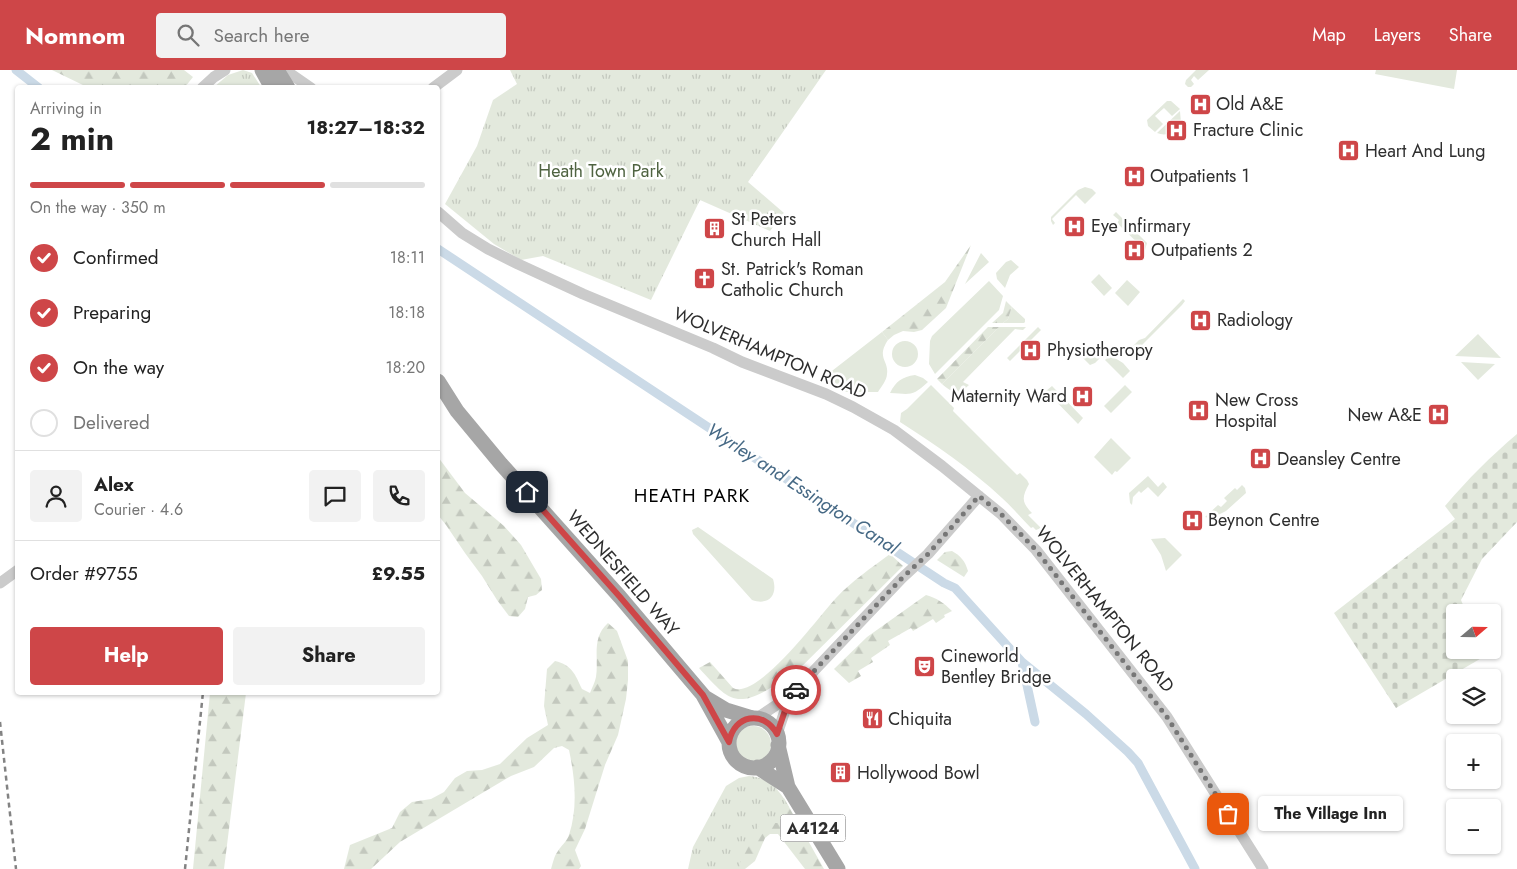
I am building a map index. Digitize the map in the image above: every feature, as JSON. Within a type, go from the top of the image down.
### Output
[{"type":"main road","points":[[262,70],[270,85]]},
{"type":"main road","points":[[277,70],[286,85]]},
{"type":"main road","name":"WEDNESFIELD WAY","points":[[440,384],[458,411],[501,464],[620,597],[705,698],[729,742]]},
{"type":"main road","name":"WEDNESFIELD WAY","points":[[705,698],[726,710],[755,718]]},
{"type":"main road","points":[[755,718],[770,724],[778,740],[776,753],[772,760],[758,768],[746,767],[738,763],[731,754],[729,742],[730,734],[735,727],[742,721],[755,718]]},
{"type":"main road","name":"A4124","points":[[778,740],[788,787],[838,869]]},
{"type":"main road","name":"A4124","points":[[758,768],[788,787]]},
{"type":"street","points":[[253,70],[264,85]]},
{"type":"street","points":[[285,70],[308,85]]},
{"type":"street","points":[[437,85],[457,70]]},
{"type":"street","points":[[205,85],[217,72]]},
{"type":"street","name":"WOLVERHAMPTON ROAD","points":[[440,214],[462,233],[518,264],[742,362],[826,394],[853,407],[906,439],[979,496],[1001,514],[1036,550],[1167,717],[1263,869]]},
{"type":"street","points":[[755,718],[790,696],[902,578],[928,554],[979,496]]},
{"type":"street","points":[[0,583],[15,572]]},
{"type":"street","points":[[778,740],[790,696]]},
{"type":"green space","points":[[52,70],[184,70],[193,77],[187,85],[83,85]]},
{"type":"green space","points":[[243,70],[252,73],[260,85],[216,85],[228,75]]},
{"type":"green space","name":"Heath Town Park","points":[[510,70],[826,70],[748,182],[784,213],[770,231],[700,200],[651,300],[543,256],[521,260],[494,244],[445,204],[477,146],[493,100],[517,84]]},
{"type":"green space","points":[[1196,70],[1209,70],[1198,80],[1194,76],[1191,80],[1194,84],[1188,87],[1185,84],[1186,80]]},
{"type":"green space","points":[[1376,70],[1457,70],[1454,89],[1375,74]]},
{"type":"green space","points":[[1167,101],[1171,101],[1180,109],[1172,116],[1164,108],[1155,116],[1163,124],[1155,132],[1148,126],[1147,120]]},
{"type":"green space","points":[[1180,111],[1181,123],[1176,129],[1167,134],[1157,133]]},
{"type":"green space","points":[[1085,187],[1092,189],[1096,193],[1085,204],[1076,195],[1052,219],[1055,223],[1053,225],[1051,217],[1078,190]]},
{"type":"green space","points":[[1116,212],[1147,243],[1145,250],[1117,223],[1119,220],[1113,215]]},
{"type":"green space","points":[[971,245],[946,308],[922,330],[914,332],[903,331],[888,340],[882,332],[945,282]]},
{"type":"green space","points":[[981,253],[989,262],[965,284]]},
{"type":"green space","points":[[1011,260],[1019,267],[1010,275],[1005,288],[997,279],[996,273],[1006,262]]},
{"type":"green space","points":[[1099,274],[1112,288],[1104,296],[1091,282]]},
{"type":"green space","points":[[1127,280],[1140,292],[1128,306],[1115,293]]},
{"type":"green space","points":[[989,281],[1003,296],[999,310],[935,374],[929,364],[932,336]]},
{"type":"green space","points":[[1183,299],[1185,301],[1182,305],[1134,353],[1130,349],[1139,340],[1145,338]]},
{"type":"green space","points":[[1006,301],[1012,307],[1008,319],[1003,323],[992,323],[1003,313]]},
{"type":"green space","points":[[1012,307],[1025,319],[1024,323],[1003,323],[1008,319]]},
{"type":"green space","points":[[988,327],[999,327],[942,384],[937,379]]},
{"type":"green space","points":[[999,327],[1026,327],[1023,330],[1015,329],[963,382],[969,385],[965,388],[956,392],[942,384]]},
{"type":"green space","points":[[1038,327],[1041,330],[1010,361],[1007,358]]},
{"type":"green space","points":[[882,332],[888,340],[883,351],[887,376],[878,392],[847,392],[819,381]]},
{"type":"green space","points":[[1478,334],[1501,358],[1455,356]]},
{"type":"green space","points":[[905,341],[914,345],[918,354],[914,363],[905,367],[896,363],[892,354],[896,345]]},
{"type":"green space","points":[[1092,349],[1106,352],[1095,363],[1090,365],[1083,358],[1083,352]]},
{"type":"green space","points":[[1110,355],[1123,363],[1130,371],[1123,378],[1105,360]]},
{"type":"green space","points":[[1461,362],[1495,364],[1478,380]]},
{"type":"green space","points":[[915,375],[928,382],[911,394],[890,393],[900,380]]},
{"type":"green space","points":[[931,385],[954,408],[953,411],[1017,475],[1020,473],[1027,480],[1029,484],[1025,492],[1024,502],[1032,513],[1028,515],[1041,528],[1036,530],[1033,527],[1031,528],[1006,501],[966,467],[900,422],[901,413]]},
{"type":"green space","points":[[1125,385],[1132,392],[1111,413],[1104,406]]},
{"type":"green space","points":[[1052,386],[1083,418],[1078,424],[1046,391]]},
{"type":"green space","points":[[1517,434],[1517,522],[1482,559],[1461,600],[1463,604],[1446,604],[1446,659],[1480,659],[1463,669],[1446,669],[1446,679],[1396,708],[1334,613],[1455,519],[1445,506]]},
{"type":"green space","points":[[1111,438],[1131,458],[1112,475],[1094,457]]},
{"type":"green space","points":[[440,460],[465,493],[504,526],[521,545],[541,579],[542,590],[536,595],[528,597],[525,609],[518,617],[509,616],[440,518]]},
{"type":"green space","points":[[1148,476],[1158,487],[1163,482],[1167,487],[1158,497],[1148,487],[1141,493],[1139,491],[1133,497],[1132,505],[1129,493]]},
{"type":"green space","points":[[1242,485],[1246,493],[1226,511],[1213,519],[1205,517],[1218,505],[1221,507],[1227,501],[1224,498],[1235,488],[1237,490]]},
{"type":"green space","points":[[698,527],[773,579],[774,590],[771,598],[763,602],[752,600],[693,534],[692,530]]},
{"type":"green space","points":[[1165,538],[1182,555],[1166,571],[1161,555],[1151,539]]},
{"type":"green space","points":[[952,551],[966,564],[968,571],[964,577],[937,560],[945,552]]},
{"type":"green space","points":[[890,554],[903,566],[783,685],[777,684],[752,697],[734,698],[718,688],[699,668],[710,662],[733,688],[744,689],[757,682],[788,654],[842,592]]},
{"type":"green space","points":[[926,595],[940,601],[952,611],[944,615],[945,617],[936,623],[933,619],[913,631],[911,628],[888,641],[890,645],[871,658],[873,662],[858,671],[861,676],[849,683],[834,669],[867,637]]},
{"type":"green space","points":[[608,623],[617,631],[628,661],[626,699],[618,735],[605,765],[585,829],[575,850],[581,866],[579,869],[551,869],[559,849],[569,835],[575,804],[569,750],[562,746],[554,748],[534,767],[511,776],[400,842],[371,869],[344,869],[350,845],[392,828],[400,812],[412,802],[431,799],[444,792],[455,778],[467,771],[482,770],[500,764],[527,738],[548,725],[544,706],[547,669],[555,661],[569,668],[582,689],[590,693],[596,677],[599,635]]},
{"type":"green space","points":[[210,695],[246,695],[224,869],[193,869]]},
{"type":"green space","points":[[753,726],[760,727],[766,731],[770,737],[770,751],[766,757],[760,761],[753,762],[746,761],[740,757],[736,751],[735,744],[736,737],[740,731],[746,727]]},
{"type":"green space","points":[[749,776],[763,779],[781,795],[789,807],[782,823],[760,823],[737,869],[688,869],[693,847],[726,786],[739,778]]},
{"type":"green space","points":[[784,798],[824,869],[805,869],[778,834],[770,834],[765,838],[755,861],[745,869],[696,869]]},
{"type":"waterway","name":"Wyrley and Essington Canal","points":[[16,70],[35,85]]},
{"type":"waterway","name":"Wyrley and Essington Canal","points":[[440,250],[944,583],[955,588],[1022,662],[1086,714],[1138,763],[1195,869]]},
{"type":"waterway","points":[[1022,662],[1035,722]]},
{"type":"railway","points":[[185,869],[203,695]]},
{"type":"railway","points":[[0,722],[16,869]]},
{"type":"way so far","points":[[796,690],[902,578],[928,554],[979,496],[1001,514],[1036,550],[1167,717],[1228,814]]},
{"type":"place","name":"Old A&E","points":[[1200,104]]},
{"type":"place","name":"Fracture Clinic","points":[[1177,130]]},
{"type":"place","name":"Heart And Lung","points":[[1349,151]]},
{"type":"place","name":"Outpatients 1","points":[[1134,176]]},
{"type":"place","name":"Eye Infirmary","points":[[1075,226]]},
{"type":"place","name":"St Peters Church Hall","points":[[715,229]]},
{"type":"place","name":"Outpatients 2","points":[[1135,250]]},
{"type":"place","name":"St. Patrick's Roman Catholic Church","points":[[705,279]]},
{"type":"place","name":"Radiology","points":[[1201,320]]},
{"type":"place","name":"Physiotheropy","points":[[1031,350]]},
{"type":"place","name":"Maternity Ward","points":[[1083,396]]},
{"type":"place","name":"New Cross Hospital","points":[[1199,410]]},
{"type":"place","name":"New A&E","points":[[1438,415]]},
{"type":"place","name":"Deansley Centre","points":[[1261,459]]},
{"type":"place","name":"Beynon Centre","points":[[1192,520]]},
{"type":"place","name":"Cineworld Bentley Bridge","points":[[925,666]]},
{"type":"place","name":"Chiquita","points":[[872,719]]},
{"type":"place","name":"Hollywood Bowl","points":[[841,773]]},
{"type":"place","name":"The Village Inn","points":[[1228,814]]},
{"type":"district","name":"HEATH PARK","points":[[692,495]]},
{"type":"route","points":[[527,492],[703,695],[729,742],[730,734],[735,727],[742,721],[752,718],[766,721],[777,734],[790,696],[796,690]]}]
